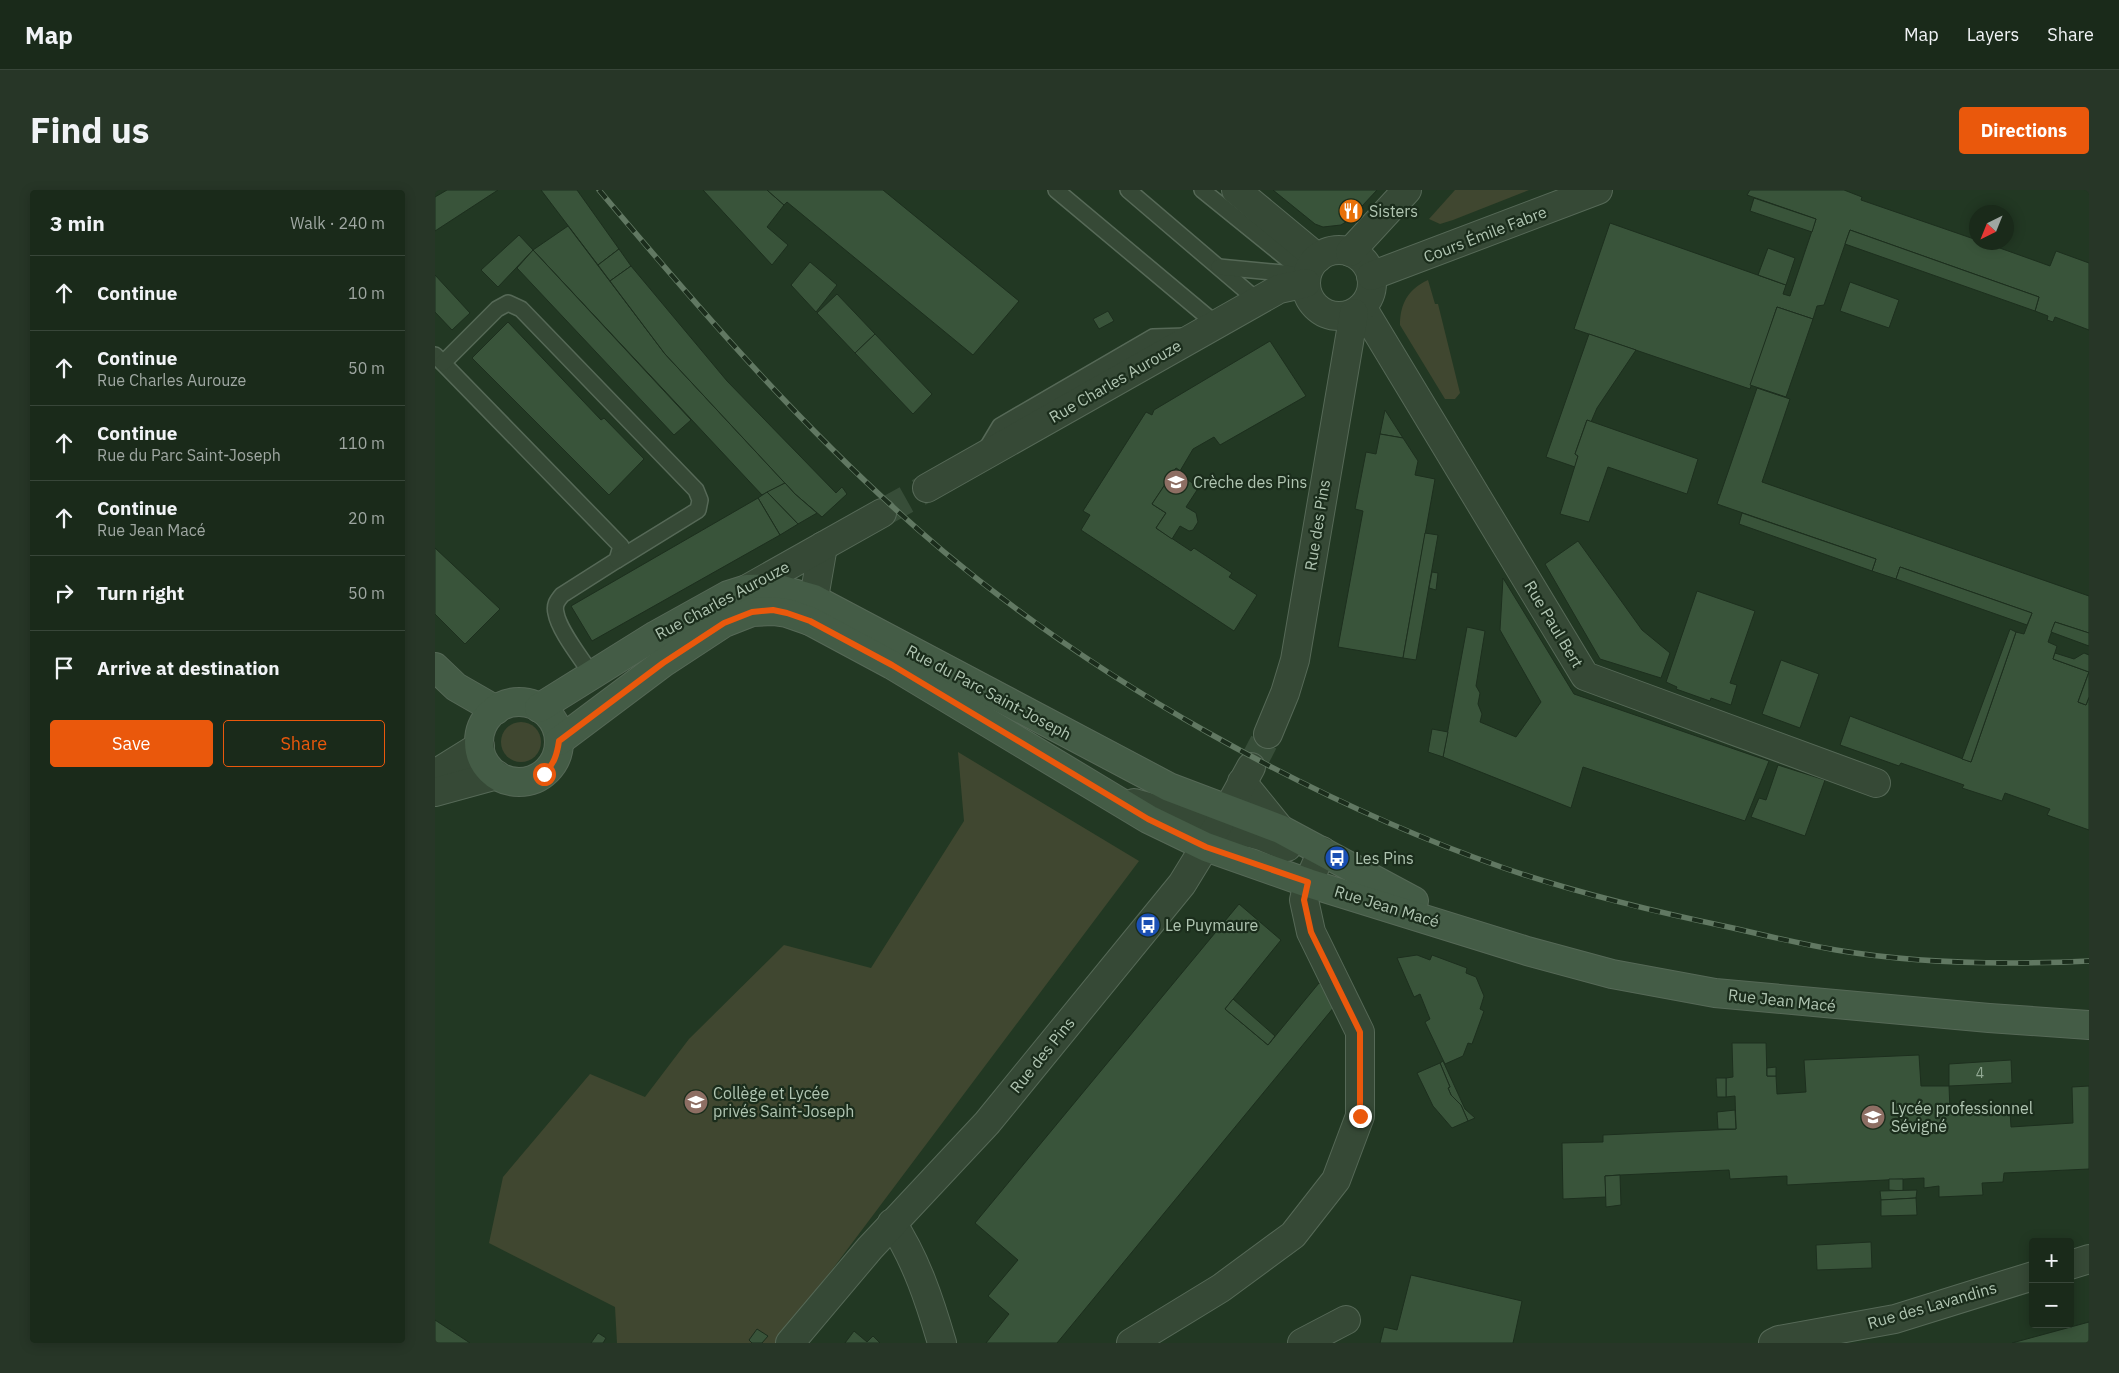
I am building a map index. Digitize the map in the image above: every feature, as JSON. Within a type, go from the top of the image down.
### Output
[{"type":"main road","name":"Rue du Parc Saint-Joseph","points":[[749,601],[775,588],[812,610],[892,665],[1102,792],[1148,819],[1206,847]]},
{"type":"main road","name":"Rue Charles Aurouze","points":[[539,708],[711,602],[749,601]]},
{"type":"main road","name":"Rue Charles Aurouze","points":[[559,741],[584,720],[695,641],[724,623],[749,601]]},
{"type":"main road","name":"Rue du Parc Saint-Joseph","points":[[812,610],[1169,786],[1228,809]]},
{"type":"main road","points":[[435,667],[456,687],[487,727],[484,760],[497,775],[508,781],[521,782],[533,780],[553,765],[558,754],[559,741],[553,720],[539,708],[525,703],[515,703],[487,727]]},
{"type":"main road","name":"Rue Jean Macé","points":[[1228,809],[1280,829],[1316,864],[1483,935],[1527,950],[1612,974],[1715,993],[1959,1016],[2089,1025]]},
{"type":"main road","name":"Rue Jean Macé","points":[[1206,847],[1316,864],[1371,880],[1483,935]]},
{"type":"street","points":[[1236,190],[1310,272],[1309,296],[1319,310],[1337,316],[1358,310],[1371,290],[1371,276],[1363,261],[1350,252],[1336,251],[1310,272]]},
{"type":"street","points":[[1350,252],[1407,190]]},
{"type":"street","name":"Cours Émile Fabre","points":[[1371,276],[1598,190]]},
{"type":"street","name":"Rue Charles Aurouze","points":[[927,488],[1310,272]]},
{"type":"street","name":"Rue des Pins","points":[[1268,734],[1285,693],[1295,660],[1358,310]]},
{"type":"street","name":"Rue Paul Bert","points":[[1358,310],[1585,676],[1876,783]]},
{"type":"street","name":"Rue Charles Aurouze","points":[[749,601],[823,546],[882,513]]},
{"type":"street","points":[[812,610],[823,546]]},
{"type":"street","points":[[435,774],[487,727]]},
{"type":"street","name":"Rue des Pins","points":[[791,1343],[892,1223],[987,1123],[1182,884],[1206,847],[1247,774],[1280,829]]},
{"type":"street","points":[[435,792],[497,775]]},
{"type":"street","points":[[1102,792],[1193,820],[1201,820],[1228,809]]},
{"type":"street","points":[[1131,1343],[1221,1288],[1293,1234],[1336,1180],[1360,1116],[1360,1032],[1311,932],[1304,900],[1316,864]]},
{"type":"street","points":[[892,1223],[905,1243],[933,1311],[943,1343]]},
{"type":"street","points":[[2074,1264],[2089,1259]]},
{"type":"street","name":"Rue des Lavandins","points":[[1773,1343],[1779,1340],[1895,1319],[2029,1277]]},
{"type":"street","points":[[1302,1343],[1346,1320]]},
{"type":"lane","points":[[1056,190],[1205,330]]},
{"type":"lane","points":[[1128,190],[1258,301]]},
{"type":"lane","points":[[1202,190],[1310,272]]},
{"type":"lane","points":[[1219,267],[1310,272]]},
{"type":"lane","points":[[592,674],[560,625],[555,613],[556,602],[561,595],[698,510],[700,500],[696,490],[521,309],[508,303],[439,359],[617,540],[621,552],[617,560]]},
{"type":"green space","points":[[1455,190],[1529,190],[1440,224],[1429,219]]},
{"type":"green space","points":[[1428,280],[1435,304],[1438,304],[1460,393],[1455,399],[1445,399],[1400,325],[1400,317],[1406,298],[1415,288]]},
{"type":"green space","points":[[521,722],[535,728],[541,742],[535,756],[521,762],[507,756],[501,742],[507,728]]},
{"type":"green space","points":[[958,752],[1139,861],[777,1343],[617,1343],[615,1307],[489,1243],[503,1177],[590,1074],[645,1097],[689,1039],[784,945],[871,968],[964,821]]},
{"type":"building","points":[[447,190],[498,190],[435,231],[435,197]]},
{"type":"building","points":[[541,190],[577,190],[619,249],[598,265]]},
{"type":"building","points":[[703,190],[767,190],[784,205],[767,227],[788,245],[772,265]]},
{"type":"building","points":[[767,190],[883,190],[1019,301],[973,355],[787,202],[784,205]]},
{"type":"building","points":[[1273,190],[1377,190],[1349,220],[1341,225],[1323,227],[1315,224]]},
{"type":"building","points":[[1750,190],[1844,190],[1862,197],[1861,200],[1969,237],[1969,250],[2005,250],[2050,266],[2056,251],[2089,263],[2089,330],[2055,317],[2053,322],[2047,320],[2048,316],[2035,311],[2039,297],[1850,230],[1824,305],[1817,306],[1813,319],[1777,307],[1750,389],[1574,329],[1610,223],[1786,285],[1783,294],[1790,296],[1816,219],[1747,195]]},
{"type":"building","points":[[1754,198],[1816,219],[1812,232],[1750,211]]},
{"type":"building","points":[[568,226],[665,354],[785,483],[762,495],[533,250]]},
{"type":"building","points":[[1850,230],[2039,297],[2035,311],[1845,244]]},
{"type":"building","points":[[519,235],[533,250],[498,287],[481,270]]},
{"type":"building","points":[[1768,248],[1795,258],[1786,285],[1758,275]]},
{"type":"building","points":[[619,249],[631,266],[610,281],[598,265]]},
{"type":"building","points":[[533,250],[691,420],[674,435],[517,268]]},
{"type":"building","points":[[810,262],[837,285],[816,312],[791,285]]},
{"type":"building","points":[[631,266],[727,381],[836,493],[842,487],[847,494],[822,517],[795,494],[665,354],[610,281]]},
{"type":"building","points":[[435,275],[470,313],[452,330],[435,312]]},
{"type":"building","points":[[1850,282],[1899,300],[1889,328],[1840,311]]},
{"type":"building","points":[[837,294],[875,334],[855,353],[817,313]]},
{"type":"building","points":[[1777,307],[1813,319],[1786,397],[1750,385]]},
{"type":"building","points":[[1108,311],[1114,321],[1099,329],[1093,319]]},
{"type":"building","points":[[508,322],[601,420],[604,418],[644,459],[609,495],[472,358]]},
{"type":"building","points":[[875,334],[932,394],[913,414],[855,353]]},
{"type":"building","points":[[1589,334],[1636,350],[1597,408],[1591,422],[1587,420],[1575,454],[1578,456],[1575,467],[1546,457]]},
{"type":"building","points":[[1270,341],[1306,396],[1220,445],[1214,437],[1193,449],[1180,471],[1176,468],[1152,504],[1166,513],[1156,528],[1191,551],[1194,548],[1232,573],[1229,577],[1257,595],[1234,631],[1081,530],[1090,515],[1083,511],[1146,412],[1152,415],[1154,410]]},
{"type":"building","points":[[1757,388],[1790,399],[1762,482],[2089,596],[2089,633],[2055,622],[2048,642],[2057,646],[2053,659],[2089,672],[2078,702],[2086,705],[2089,697],[2089,830],[2047,815],[2050,809],[2005,793],[2002,801],[1962,788],[1964,785],[1901,763],[1899,766],[1840,745],[1850,716],[1971,762],[2016,632],[2024,634],[2032,613],[1900,567],[1896,579],[1872,571],[1876,559],[1717,504]]},
{"type":"building","points":[[1385,410],[1403,438],[1380,434]]},
{"type":"building","points":[[1587,420],[1698,459],[1687,494],[1608,467],[1589,522],[1560,514],[1578,456],[1575,454]]},
{"type":"building","points":[[1380,434],[1403,438],[1418,461],[1415,475],[1435,479],[1403,658],[1338,647],[1363,511],[1355,509],[1366,452],[1376,454]]},
{"type":"building","points":[[1176,468],[1180,471],[1178,474],[1199,487],[1186,507],[1196,513],[1198,522],[1193,530],[1189,531],[1180,526],[1172,539],[1156,528],[1166,513],[1152,504]]},
{"type":"building","points":[[785,483],[817,513],[798,524],[767,492]]},
{"type":"building","points":[[767,492],[798,524],[780,535],[758,498]]},
{"type":"building","points":[[758,498],[780,535],[592,641],[571,606]]},
{"type":"building","points":[[1742,513],[1876,559],[1872,571],[1739,524]]},
{"type":"building","points":[[1425,533],[1438,535],[1416,660],[1403,658]]},
{"type":"building","points":[[1578,541],[1642,630],[1670,653],[1661,678],[1600,659],[1545,564]]},
{"type":"building","points":[[435,548],[500,609],[465,644],[435,614]]},
{"type":"building","points":[[1900,567],[2032,613],[2027,625],[1896,579]]},
{"type":"building","points":[[1432,572],[1438,573],[1436,590],[1429,588]]},
{"type":"building","points":[[1503,578],[1574,694],[1769,761],[1745,821],[1583,767],[1571,808],[1443,757],[1467,627],[1485,631],[1476,686],[1480,693],[1478,704],[1482,714],[1480,722],[1516,737],[1541,702],[1500,630]]},
{"type":"building","points":[[1697,591],[1755,611],[1730,683],[1737,685],[1731,705],[1711,698],[1710,701],[1676,689],[1677,687],[1666,682]]},
{"type":"building","points":[[2055,622],[2089,633],[2089,646],[2051,632]]},
{"type":"building","points":[[2010,629],[2016,632],[1971,762],[1962,759]]},
{"type":"building","points":[[2055,653],[2074,659],[2084,653],[2089,655],[2089,672],[2053,659]]},
{"type":"building","points":[[1781,660],[1819,674],[1800,728],[1762,714]]},
{"type":"building","points":[[2089,672],[2089,697],[2086,705],[2078,702]]},
{"type":"building","points":[[1432,729],[1448,732],[1443,757],[1428,752]]},
{"type":"building","points":[[1778,765],[1825,780],[1805,836],[1751,817],[1759,798],[1766,800]]},
{"type":"building","points":[[1239,904],[1281,940],[1225,1009],[1268,1045],[1319,983],[1339,1001],[1057,1343],[986,1343],[1009,1314],[988,1296],[1018,1260],[975,1223]]},
{"type":"building","points":[[1417,955],[1430,960],[1432,955],[1467,968],[1466,973],[1476,977],[1484,996],[1480,1009],[1484,1011],[1472,1044],[1468,1043],[1463,1056],[1445,1064],[1425,1022],[1430,1019],[1420,994],[1414,997],[1397,958]]},
{"type":"building","points":[[1233,999],[1275,1036],[1268,1045],[1225,1009]]},
{"type":"building","name":"Lycée professionnel Sévigné","points":[[1732,1043],[1766,1043],[1767,1076],[1776,1076],[1777,1094],[1806,1092],[1804,1060],[1919,1055],[1921,1086],[1949,1086],[1950,1110],[2006,1108],[2007,1111],[2010,1111],[2011,1127],[2073,1123],[2072,1087],[2089,1086],[2089,1169],[2004,1173],[2003,1182],[1982,1183],[1983,1195],[1939,1197],[1939,1186],[1924,1188],[1924,1178],[1787,1185],[1787,1176],[1730,1179],[1729,1170],[1620,1175],[1605,1176],[1606,1197],[1563,1199],[1562,1143],[1603,1142],[1603,1135],[1736,1129],[1735,1096],[1726,1097],[1726,1078],[1733,1077]]},
{"type":"building","points":[[2011,1060],[2012,1083],[1949,1086],[1949,1064]]},
{"type":"building","points":[[1443,1061],[1465,1109],[1475,1118],[1468,1121],[1461,1105],[1451,1095],[1448,1088],[1450,1087],[1440,1063]]},
{"type":"building","points":[[1440,1063],[1450,1087],[1448,1088],[1451,1095],[1461,1105],[1468,1121],[1452,1128],[1433,1106],[1417,1073]]},
{"type":"building","points":[[1776,1067],[1776,1076],[1767,1076],[1767,1068]]},
{"type":"building","points":[[1716,1078],[1726,1078],[1726,1097],[1717,1097]]},
{"type":"building","points":[[1735,1110],[1736,1129],[1718,1129],[1717,1112]]},
{"type":"building","points":[[1620,1175],[1621,1205],[1606,1207],[1605,1176]]},
{"type":"building","points":[[1889,1179],[1903,1179],[1903,1191],[1889,1190]]},
{"type":"building","points":[[1917,1190],[1916,1198],[1881,1200],[1880,1191]]},
{"type":"building","points":[[1916,1198],[1917,1215],[1881,1216],[1881,1200]]},
{"type":"building","points":[[1871,1242],[1872,1268],[1817,1270],[1816,1245]]},
{"type":"building","points":[[1411,1275],[1522,1301],[1513,1343],[1380,1343],[1384,1327],[1397,1330]]},
{"type":"building","points":[[435,1320],[470,1343],[435,1343]]},
{"type":"building","points":[[2089,1322],[2089,1343],[2012,1343],[2067,1328],[2074,1328],[2074,1326]]},
{"type":"building","points":[[757,1329],[768,1336],[762,1343],[752,1343],[749,1340]]},
{"type":"building","points":[[854,1331],[867,1342],[873,1336],[880,1343],[845,1343]]},
{"type":"building","points":[[598,1333],[606,1338],[603,1343],[591,1343]]},
{"type":"tunnel","points":[[882,513],[927,488]]},
{"type":"tunnel","points":[[1251,767],[1268,734]]},
{"type":"railway","points":[[599,190],[763,378],[850,467],[943,551],[1004,599],[1069,646],[1138,691],[1210,734],[1283,773],[1357,809],[1431,841],[1504,868],[1646,909],[1797,943],[1867,955],[1962,962],[2026,963],[2089,961]]},
{"type":"place","name":"Sisters","points":[[1351,211]]},
{"type":"place","name":"Crèche des Pins","points":[[1176,482]]},
{"type":"place","name":"Les Pins","points":[[1337,858]]},
{"type":"place","name":"Le Puymaure","points":[[1148,925]]},
{"type":"place","name":"Collège et Lycée privés Saint-Joseph","points":[[696,1102]]},
{"type":"place","name":"Lycée professionnel Sévigné","points":[[1873,1117]]},
{"type":"route","points":[[544,774],[553,765],[558,754],[559,741],[584,720],[663,663],[724,623],[752,612],[773,610],[810,621],[892,665],[1148,819],[1206,847],[1308,882],[1304,900],[1311,932],[1360,1032],[1360,1116]]}]
